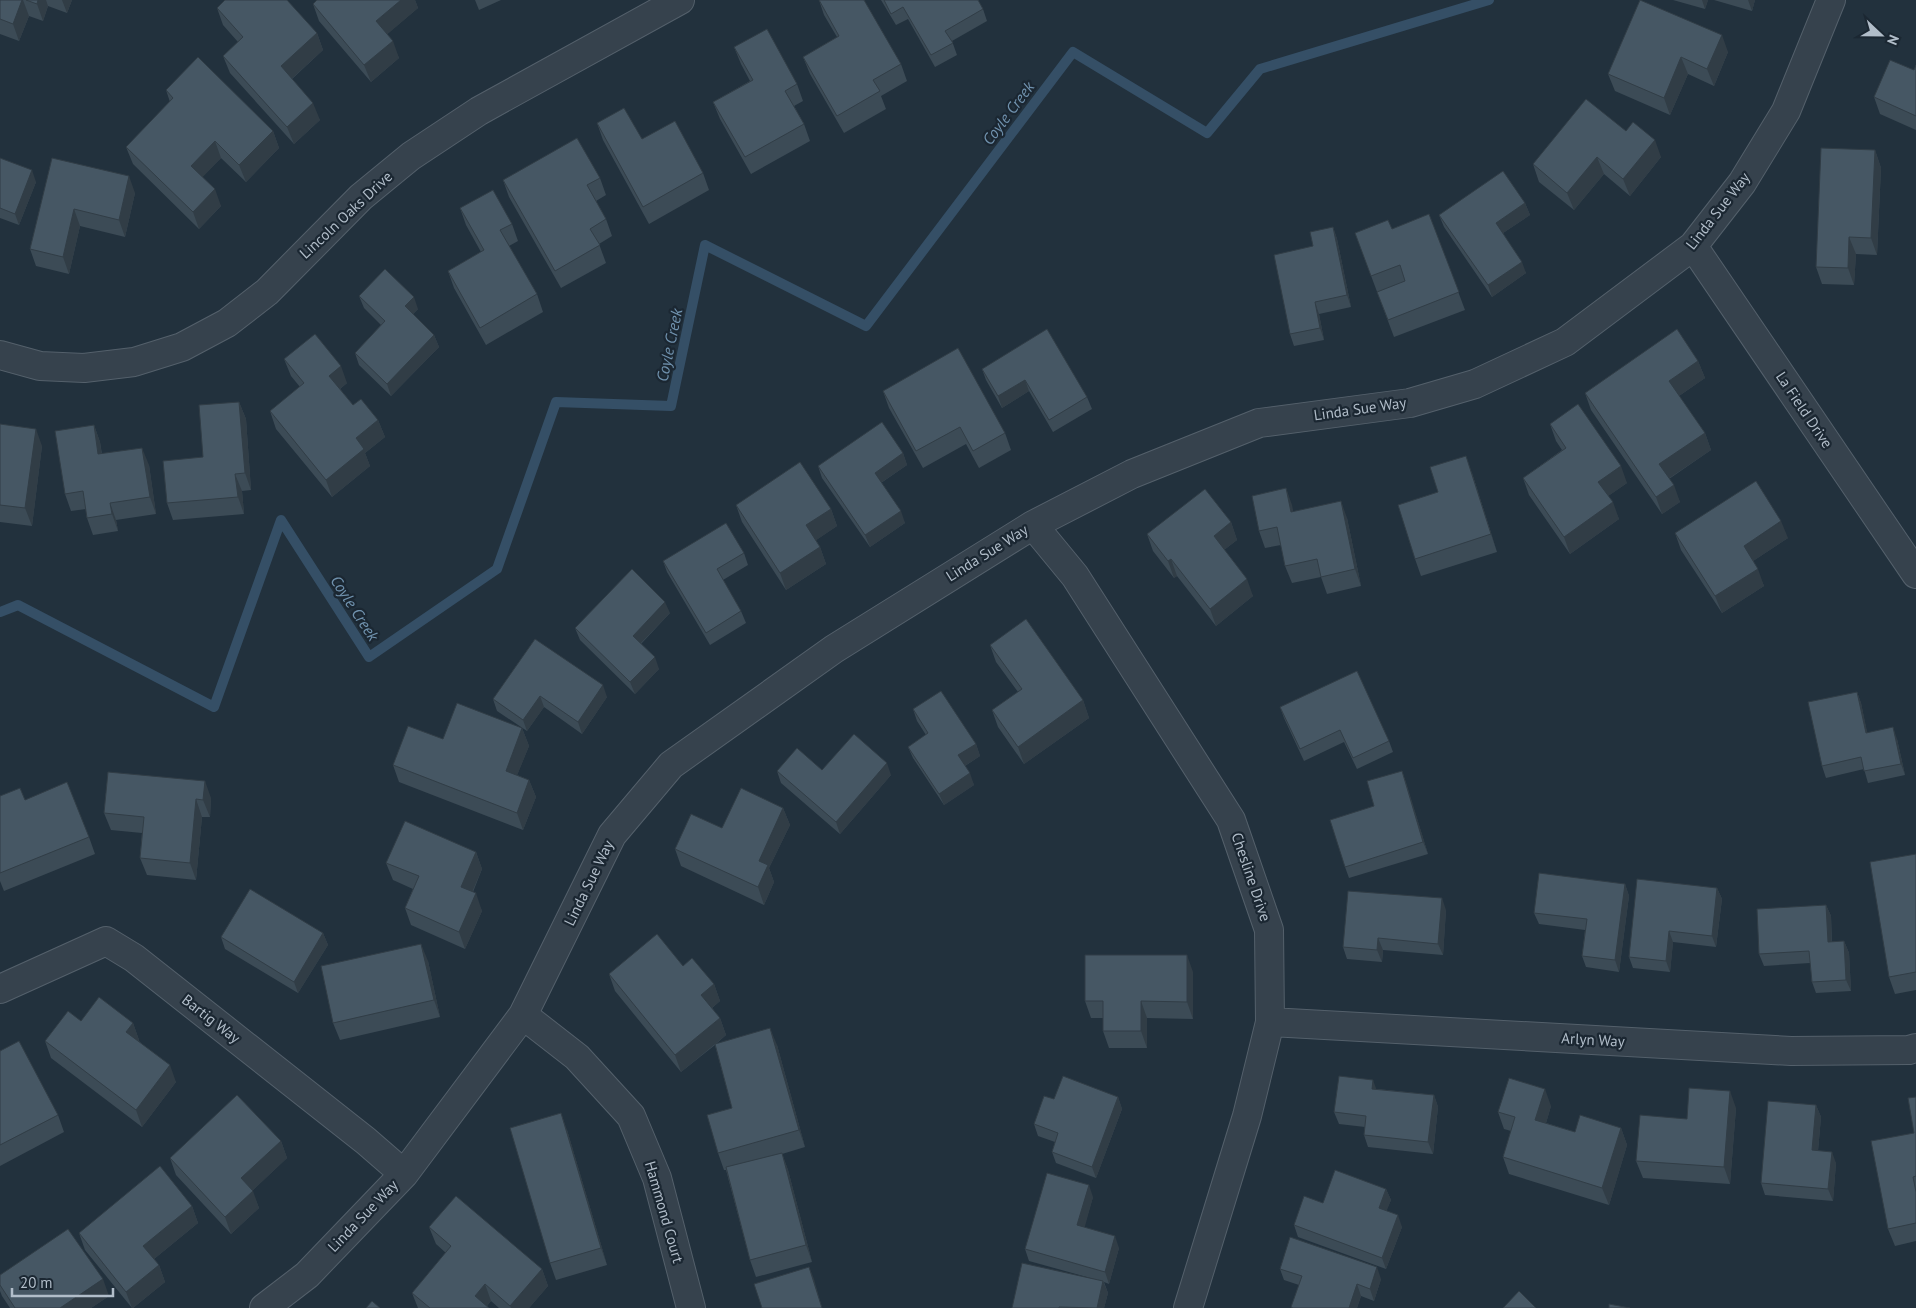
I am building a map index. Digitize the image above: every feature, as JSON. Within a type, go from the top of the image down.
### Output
[{"type":"street","name":"Lincoln Oaks Drive","points":[[0,355],[40,366],[84,368],[134,362],[182,347],[227,322],[267,292],[348,210],[411,156],[479,111],[679,0]]},
{"type":"street","name":"Linda Sue Way","points":[[264,1308],[307,1275],[404,1174],[523,1016],[612,835],[671,765],[834,649],[1032,525],[1132,474],[1259,423],[1410,403],[1475,384],[1566,342],[1693,246],[1742,184],[1786,111],[1831,0]]},
{"type":"street","name":"La Field Drive","points":[[1693,246],[1916,574]]},
{"type":"street","name":"Chesline Drive","points":[[1032,525],[1075,576],[1231,820],[1269,930],[1270,1022],[1247,1116],[1188,1308]]},
{"type":"street","name":"Bartig Way","points":[[0,990],[106,941],[134,958],[369,1143],[404,1174]]},
{"type":"street","name":"Hammond Court","points":[[523,1016],[577,1057],[630,1116],[657,1178],[691,1308]]},
{"type":"street","name":"Arlyn Way","points":[[1270,1022],[1791,1051],[1909,1050],[1916,1048]]},
{"type":"building","points":[[0,0],[22,0],[13,24],[0,19]]},
{"type":"building","points":[[26,0],[38,0],[37,4]]},
{"type":"building","points":[[225,0],[287,0],[317,33],[281,66],[313,103],[287,127],[223,56],[243,37],[217,8]]},
{"type":"building","points":[[317,0],[401,0],[376,21],[393,41],[364,65],[313,4]]},
{"type":"building","points":[[819,0],[864,0],[901,64],[873,80],[880,91],[837,116],[803,57],[839,36]]},
{"type":"building","points":[[884,0],[978,0],[983,9],[945,31],[953,43],[931,55],[903,7],[891,14]]},
{"type":"building","points":[[1640,0],[1722,35],[1707,69],[1681,57],[1664,98],[1608,74]]},
{"type":"building","points":[[767,29],[797,84],[785,91],[804,124],[745,157],[713,102],[753,80],[734,47]]},
{"type":"building","points":[[198,57],[273,131],[239,165],[215,141],[191,166],[215,189],[193,212],[126,147],[173,98],[166,90]]},
{"type":"building","points":[[1890,60],[1914,70],[1916,65],[1916,116],[1874,97]]},
{"type":"building","points":[[1586,99],[1626,131],[1633,122],[1655,140],[1623,179],[1597,157],[1567,193],[1533,164]]},
{"type":"building","points":[[624,108],[642,139],[675,121],[703,173],[643,207],[597,123]]},
{"type":"building","points":[[577,138],[600,178],[587,185],[606,219],[590,229],[600,245],[555,271],[503,180]]},
{"type":"building","points":[[1821,148],[1875,150],[1871,238],[1849,237],[1848,268],[1816,267]]},
{"type":"building","points":[[0,158],[32,170],[15,214],[0,208]]},
{"type":"building","points":[[52,158],[129,176],[119,220],[74,209],[63,257],[30,249]]},
{"type":"building","points":[[1503,171],[1525,203],[1496,223],[1522,262],[1488,285],[1439,215]]},
{"type":"building","points":[[493,190],[512,224],[500,230],[537,294],[480,328],[448,271],[484,250],[460,208]]},
{"type":"building","points":[[1429,214],[1459,292],[1388,320],[1377,292],[1405,281],[1400,265],[1371,276],[1355,233],[1388,220],[1392,229]]},
{"type":"building","points":[[1333,227],[1347,295],[1315,302],[1320,328],[1290,334],[1274,255],[1313,246],[1310,232]]},
{"type":"building","points":[[385,269],[414,297],[405,306],[434,335],[387,384],[355,353],[385,321],[359,296]]},
{"type":"building","points":[[1047,329],[1087,397],[1049,420],[1025,380],[998,396],[982,369]]},
{"type":"building","points":[[1677,329],[1698,361],[1669,381],[1705,433],[1659,464],[1674,485],[1656,497],[1585,393]]},
{"type":"building","points":[[315,334],[341,366],[329,376],[353,405],[361,399],[378,420],[356,438],[364,449],[326,480],[270,411],[304,383],[284,359]]},
{"type":"building","points":[[958,348],[1005,433],[973,451],[960,427],[916,451],[883,391]]},
{"type":"building","points":[[239,402],[245,473],[235,474],[238,497],[167,503],[163,461],[203,457],[199,405]]},
{"type":"building","points":[[1578,404],[1621,466],[1598,482],[1613,502],[1564,537],[1523,478],[1566,448],[1550,424]]},
{"type":"building","points":[[882,422],[903,453],[875,473],[901,511],[865,535],[818,466]]},
{"type":"building","points":[[0,424],[36,429],[25,508],[0,505]]},
{"type":"building","points":[[94,425],[98,454],[142,448],[150,497],[110,503],[112,514],[87,518],[83,491],[65,494],[55,431]]},
{"type":"building","points":[[1466,456],[1491,534],[1415,559],[1398,505],[1438,492],[1430,467]]},
{"type":"building","points":[[800,462],[831,509],[806,525],[820,547],[780,573],[736,505]]},
{"type":"building","points":[[1756,481],[1781,521],[1744,546],[1758,569],[1715,596],[1675,533]]},
{"type":"building","points":[[1286,488],[1291,512],[1341,501],[1355,569],[1321,577],[1317,559],[1285,566],[1277,527],[1259,531],[1252,496]]},
{"type":"building","points":[[1205,489],[1231,522],[1214,536],[1247,579],[1210,609],[1171,559],[1168,561],[1147,534]]},
{"type":"building","points":[[726,523],[744,553],[717,569],[741,611],[706,633],[663,561]]},
{"type":"building","points":[[632,569],[665,602],[633,636],[655,657],[630,682],[575,628]]},
{"type":"building","points":[[1026,619],[1083,700],[1018,747],[992,710],[1022,689],[990,645]]},
{"type":"building","points":[[535,639],[603,685],[578,722],[540,696],[523,720],[493,699]]},
{"type":"building","points":[[1357,671],[1389,741],[1353,758],[1340,730],[1300,749],[1280,707]]},
{"type":"building","points":[[941,691],[976,744],[958,755],[970,773],[939,794],[908,747],[928,733],[913,709]]},
{"type":"building","points":[[1857,692],[1866,733],[1893,727],[1901,764],[1864,771],[1861,757],[1822,766],[1808,702]]},
{"type":"building","points":[[457,703],[522,728],[506,771],[529,780],[517,813],[393,765],[408,726],[443,739]]},
{"type":"building","points":[[854,734],[887,763],[836,822],[777,771],[797,748],[822,770]]},
{"type":"building","points":[[1402,771],[1423,842],[1345,867],[1330,820],[1374,806],[1367,781]]},
{"type":"building","points":[[108,772],[205,781],[203,800],[196,799],[190,863],[140,858],[144,817],[104,813]]},
{"type":"building","points":[[67,782],[89,837],[0,873],[0,796],[20,788],[25,800]]},
{"type":"building","points":[[741,788],[783,808],[759,861],[768,865],[758,887],[675,849],[691,814],[722,828]]},
{"type":"building","points":[[405,821],[476,852],[461,887],[476,893],[459,932],[405,908],[419,876],[386,863]]},
{"type":"building","points":[[1916,854],[1916,972],[1889,977],[1870,862]]},
{"type":"building","points":[[1539,873],[1625,884],[1615,960],[1582,956],[1587,919],[1534,913]]},
{"type":"building","points":[[1637,879],[1717,888],[1712,936],[1669,931],[1666,961],[1629,957]]},
{"type":"building","points":[[250,889],[323,933],[294,982],[221,937]]},
{"type":"building","points":[[1348,891],[1442,898],[1438,944],[1378,938],[1377,950],[1343,947]]},
{"type":"building","points":[[1826,905],[1828,942],[1844,941],[1846,980],[1812,982],[1809,951],[1759,954],[1757,909]]},
{"type":"building","points":[[657,934],[683,966],[692,958],[714,984],[701,995],[720,1018],[675,1055],[609,974]]},
{"type":"building","points":[[421,944],[434,1000],[333,1023],[321,966]]},
{"type":"building","points":[[1085,955],[1187,955],[1187,1002],[1141,1001],[1141,1031],[1103,1031],[1103,1001],[1085,1001]]},
{"type":"building","points":[[99,997],[133,1023],[126,1032],[170,1065],[136,1110],[45,1041],[68,1011],[81,1021]]},
{"type":"building","points":[[770,1028],[799,1130],[718,1153],[707,1115],[732,1108],[715,1044]]},
{"type":"building","points":[[19,1041],[58,1115],[0,1145],[0,1051]]},
{"type":"building","points":[[1063,1076],[1118,1097],[1092,1167],[1052,1152],[1058,1133],[1034,1124],[1044,1096],[1054,1099]]},
{"type":"building","points":[[1339,1076],[1373,1080],[1372,1089],[1434,1095],[1428,1142],[1364,1135],[1366,1116],[1334,1112]]},
{"type":"building","points":[[1509,1078],[1545,1089],[1535,1120],[1575,1132],[1580,1115],[1621,1128],[1602,1188],[1503,1157],[1515,1117],[1498,1112]]},
{"type":"building","points":[[1689,1088],[1730,1091],[1724,1167],[1636,1161],[1640,1115],[1687,1119]]},
{"type":"building","points":[[237,1095],[281,1141],[241,1178],[253,1191],[225,1217],[170,1158]]},
{"type":"building","points":[[1916,1097],[1916,1176],[1913,1177],[1916,1192],[1916,1223],[1888,1229],[1871,1141],[1914,1133],[1908,1098]]},
{"type":"building","points":[[1768,1101],[1816,1105],[1812,1150],[1832,1152],[1828,1189],[1761,1183]]},
{"type":"building","points":[[561,1113],[601,1248],[550,1263],[510,1128]]},
{"type":"building","points":[[782,1153],[806,1245],[750,1260],[726,1167]]},
{"type":"building","points":[[160,1166],[192,1206],[143,1246],[159,1265],[126,1292],[79,1233]]},
{"type":"building","points":[[1335,1170],[1386,1189],[1379,1208],[1398,1215],[1382,1258],[1294,1225],[1304,1196],[1323,1203]]},
{"type":"building","points":[[1047,1173],[1089,1185],[1077,1225],[1115,1236],[1105,1272],[1025,1249]]},
{"type":"building","points":[[456,1196],[542,1269],[510,1306],[485,1284],[475,1296],[489,1308],[430,1308],[412,1293],[451,1246],[429,1227]]},
{"type":"building","points":[[68,1229],[103,1279],[60,1308],[15,1308],[0,1285],[0,1275]]},
{"type":"building","points":[[1290,1237],[1377,1267],[1370,1289],[1357,1284],[1349,1308],[1291,1307],[1302,1276],[1280,1269]]},
{"type":"building","points":[[1022,1263],[1103,1281],[1097,1308],[1012,1308]]},
{"type":"building","points":[[809,1267],[822,1308],[762,1308],[754,1284]]},
{"type":"building","points":[[1519,1291],[1536,1308],[1503,1308]]},
{"type":"building","points":[[372,1301],[380,1308],[366,1308]]},
{"type":"building","points":[[1609,1304],[1630,1308],[1609,1308]]},
{"type":"waterway","name":"Coyle Creek","points":[[0,612],[18,605],[214,707],[281,520],[369,657],[497,569],[556,402],[671,406],[705,245],[866,326],[1073,52],[1207,133],[1260,69],[1489,0]]}]
